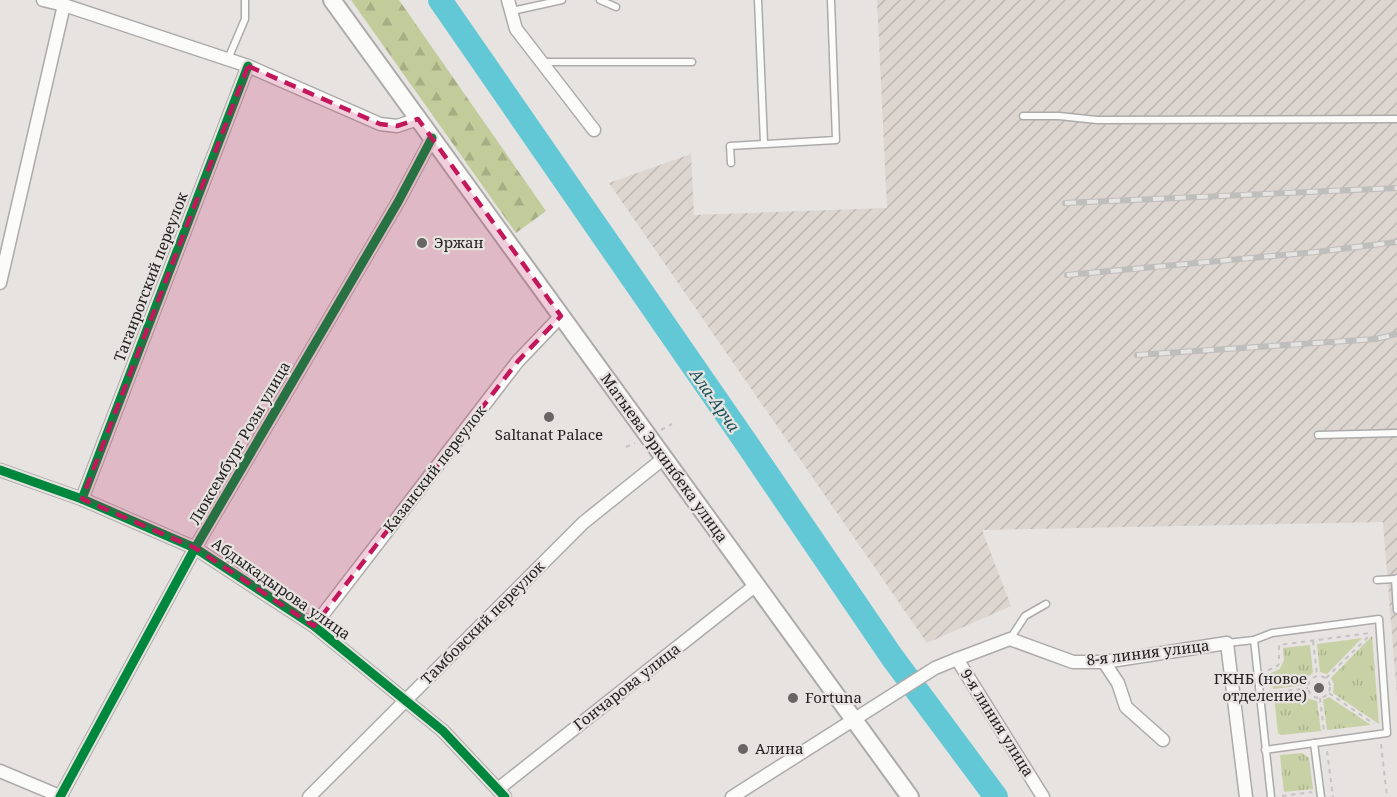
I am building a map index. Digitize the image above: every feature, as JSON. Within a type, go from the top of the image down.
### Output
[{"type":"main road","name":"Матыева Эркинбека улица","points":[[332,0],[909,797]]},
{"type":"street","points":[[43,0],[248,66],[380,123],[397,126],[418,119]]},
{"type":"street","points":[[0,283],[64,5]]},
{"type":"street","points":[[509,5],[516,29],[594,130]]},
{"type":"street","name":"Таганрогский переулок","points":[[82,499],[248,66]]},
{"type":"street","name":"Люксембург Розы улица","points":[[61,797],[195,548],[398,202],[432,138]]},
{"type":"street","name":"Казанский переулок","points":[[314,626],[518,361],[561,316]]},
{"type":"street","name":"Тамбовский переулок","points":[[309,797],[583,523],[664,458]]},
{"type":"street","name":"Абдыкадырова улица","points":[[0,470],[82,499],[195,548],[314,626],[404,701],[443,730],[502,793]]},
{"type":"street","name":"Гончарова улица","points":[[502,793],[756,585]]},
{"type":"street","points":[[957,659],[1010,639]]},
{"type":"street","name":"8-я линия улица","points":[[1010,639],[1073,662],[1104,662],[1227,643],[1245,797]]},
{"type":"street","name":"9-я линия улица","points":[[732,797],[935,668],[957,659],[1043,797]]},
{"type":"street","points":[[1104,662],[1118,683],[1126,707],[1163,740]]},
{"type":"street","points":[[0,771],[61,797]]},
{"type":"lane","points":[[227,60],[245,19],[245,0]]},
{"type":"lane","points":[[509,5],[562,0]]},
{"type":"lane","points":[[600,0],[616,7]]},
{"type":"lane","points":[[758,0],[764,143]]},
{"type":"lane","points":[[731,163],[730,146],[836,140],[831,0]]},
{"type":"lane","points":[[542,62],[692,62]]},
{"type":"lane","points":[[1023,116],[1097,120],[1397,119]]},
{"type":"lane","points":[[1318,435],[1397,433]]},
{"type":"lane","points":[[1377,580],[1396,578],[1397,610]]},
{"type":"lane","points":[[1010,639],[1026,616],[1046,604]]},
{"type":"lane","points":[[1227,643],[1254,640],[1272,633],[1379,620],[1387,733],[1265,750]]},
{"type":"lane","points":[[1254,640],[1271,797]]},
{"type":"lane","points":[[1314,743],[1321,794]]},
{"type":"path","points":[[1267,670],[1279,664],[1279,645],[1372,633],[1326,678]]},
{"type":"path","points":[[1313,641],[1317,675]]},
{"type":"path","points":[[1317,675],[1326,678],[1330,684],[1329,693]]},
{"type":"path","points":[[1317,675],[1309,681],[1308,688],[1313,697],[1320,698],[1329,693]]},
{"type":"path","points":[[1270,693],[1308,688]]},
{"type":"path","points":[[1329,693],[1377,726],[1367,728]]},
{"type":"path","points":[[1320,698],[1333,797]]},
{"type":"path","points":[[1379,734],[1387,797]]},
{"type":"path","points":[[1282,796],[1321,794]]},
{"type":"highlighted area","points":[[248,66],[380,124],[397,126],[418,119],[561,316],[518,361],[314,626],[195,548],[82,499]]},
{"type":"shaded area","points":[[877,0],[1397,0],[1397,697],[1383,522],[982,530],[1011,606],[927,643],[609,183],[691,154],[694,215],[887,208]]},
{"type":"green space","points":[[351,0],[399,0],[546,211],[516,233]]},
{"type":"green space","points":[[1372,636],[1379,724],[1333,693],[1334,684],[1331,678]]},
{"type":"green space","points":[[1362,638],[1327,674],[1320,672],[1317,644]]},
{"type":"green space","points":[[1310,645],[1313,673],[1307,677],[1305,685],[1273,689],[1271,673],[1280,669],[1284,660],[1283,648]]},
{"type":"green space","points":[[1306,692],[1309,699],[1317,701],[1321,731],[1281,735],[1278,733],[1274,696]]},
{"type":"green space","points":[[1329,697],[1371,725],[1327,730],[1323,700]]},
{"type":"green space","points":[[1302,753],[1309,758],[1313,789],[1284,792],[1280,755]]},
{"type":"waterway","name":"Ала-Арча","points":[[440,0],[892,657],[996,797]]},
{"type":"railway","points":[[1065,203],[1397,188]]},
{"type":"railway","points":[[1067,275],[1316,252],[1397,242]]},
{"type":"railway","points":[[1137,355],[1376,339],[1397,334]]},
{"type":"cycle path","points":[[82,499],[248,66]]},
{"type":"cycle path","points":[[60,797],[195,548],[398,202],[432,138]]},
{"type":"cycle path","points":[[0,470],[82,499],[195,548],[314,626],[443,731],[505,797]]},
{"type":"place","name":"Эржан","points":[[422,243]]},
{"type":"place","name":"Saltanat Palace","points":[[549,417]]},
{"type":"place","name":"ГКНБ (новое отделение)","points":[[1319,688]]},
{"type":"place","name":"Fortuna","points":[[793,698]]},
{"type":"place","name":"Алина","points":[[743,749]]}]
